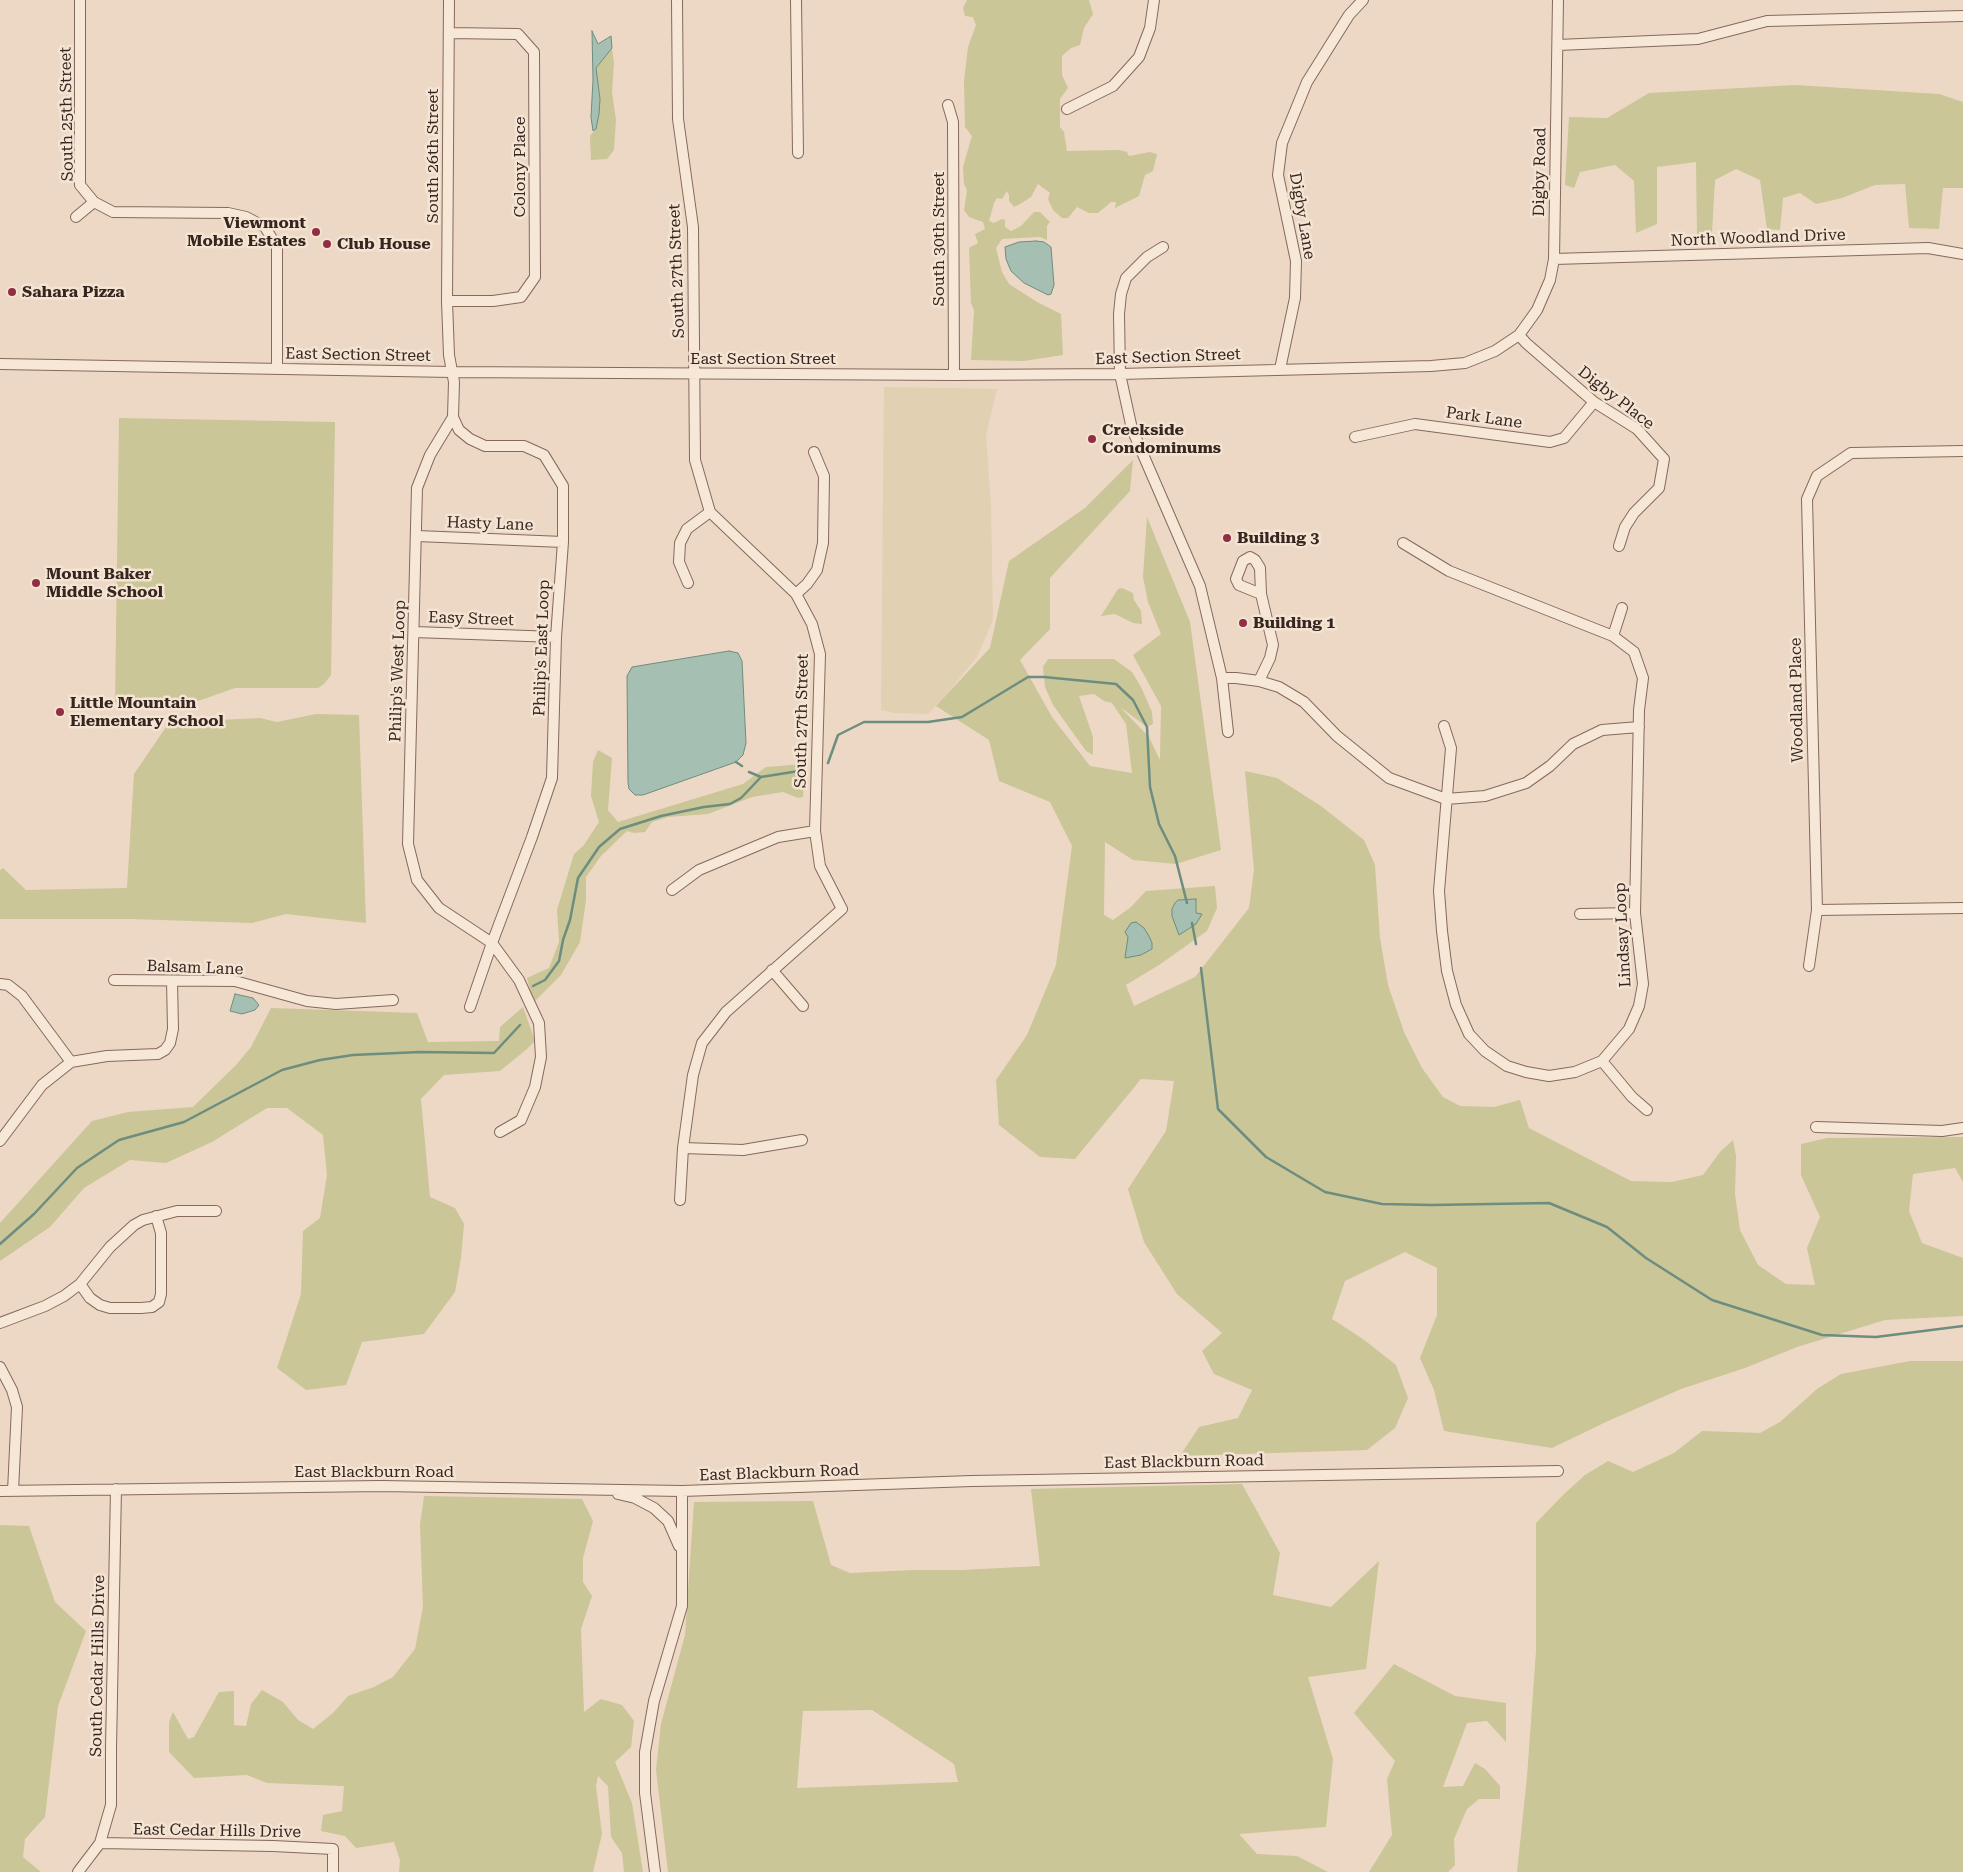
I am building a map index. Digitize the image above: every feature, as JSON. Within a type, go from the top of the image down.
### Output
[{"type":"street","name":"South 25th Street","points":[[80,0],[80,185],[94,202]]},
{"type":"street","name":"South 26th Street","points":[[449,0],[447,301],[448,355],[452,372]]},
{"type":"street","name":"South 27th Street","points":[[677,0],[678,118],[693,227],[694,460],[710,512],[796,594],[812,624],[820,654],[815,831],[820,866],[842,910],[772,970]]},
{"type":"street","points":[[796,0],[798,153]]},
{"type":"street","points":[[1067,109],[1113,86],[1139,57],[1150,28],[1154,0]]},
{"type":"street","name":"Digby Lane","points":[[1280,369],[1295,298],[1296,261],[1278,175],[1282,143],[1307,82],[1349,15],[1363,0]]},
{"type":"street","name":"Digby Road","points":[[1519,335],[1542,302],[1554,260],[1558,0]]},
{"type":"street","points":[[1558,45],[1698,39],[1767,21],[1963,16]]},
{"type":"street","name":"Colony Place","points":[[447,301],[493,301],[521,297],[535,276],[534,52],[518,34],[449,33]]},
{"type":"street","name":"South 30th Street","points":[[948,105],[953,122],[954,374]]},
{"type":"street","points":[[76,217],[94,202],[114,212],[228,213],[246,217],[265,227],[277,247],[276,369]]},
{"type":"street","points":[[1163,247],[1147,256],[1126,278],[1121,294],[1119,314],[1120,374],[1132,429],[1200,586],[1222,678],[1228,732]]},
{"type":"street","name":"North Woodland Drive","points":[[1554,260],[1928,248],[1963,254]]},
{"type":"street","name":"East Section Street","points":[[0,364],[452,372],[1120,374],[1431,366],[1465,363],[1495,351],[1519,335]]},
{"type":"street","name":"Digby Place","points":[[1519,335],[1594,402],[1636,429],[1664,459],[1659,488],[1634,513],[1625,527],[1620,546]]},
{"type":"street","name":"Philip's West Loop","points":[[452,372],[454,382],[453,417],[430,455],[417,488],[408,844],[417,880],[439,908],[492,943]]},
{"type":"street","name":"Park Lane","points":[[1355,437],[1415,424],[1550,442],[1564,438],[1594,402]]},
{"type":"street","name":"Philip's East Loop","points":[[453,417],[459,430],[485,446],[524,446],[544,455],[562,486],[562,542],[556,637],[552,778],[470,1007]]},
{"type":"street","name":"Woodland Place","points":[[1809,966],[1817,910],[1807,499],[1817,476],[1851,453],[1963,451]]},
{"type":"street","points":[[796,594],[807,584],[817,570],[823,543],[824,476],[814,452]]},
{"type":"street","points":[[688,583],[679,562],[680,543],[687,529],[710,512]]},
{"type":"street","name":"Hasty Lane","points":[[417,536],[562,542]]},
{"type":"street","name":"Lindsay Loop","points":[[1403,543],[1449,571],[1613,636],[1634,652],[1643,678],[1639,727],[1635,913],[1643,984],[1639,1006],[1629,1029],[1602,1061],[1575,1072],[1550,1076],[1526,1072],[1507,1066],[1485,1051],[1469,1034],[1456,1005],[1447,972],[1442,931],[1439,891],[1451,748],[1444,726]]},
{"type":"street","points":[[1259,681],[1270,658],[1273,645],[1260,594]]},
{"type":"street","points":[[1613,636],[1622,608]]},
{"type":"street","name":"Easy Street","points":[[414,632],[556,637]]},
{"type":"street","points":[[1222,678],[1259,681],[1279,687],[1304,702],[1336,736],[1389,778],[1446,799],[1485,796],[1526,783],[1550,766],[1572,744],[1602,730],[1639,727]]},
{"type":"street","points":[[672,890],[699,870],[754,846],[778,837],[815,831]]},
{"type":"street","points":[[1817,910],[1963,908]]},
{"type":"street","points":[[1580,914],[1635,913]]},
{"type":"street","points":[[492,943],[519,980],[540,1023],[541,1057],[535,1086],[521,1120],[500,1132]]},
{"type":"street","points":[[680,1200],[683,1148],[693,1075],[702,1043],[726,1012],[772,970],[803,1006]]},
{"type":"street","name":"Balsam Lane","points":[[114,980],[235,981],[307,1001],[336,1004],[393,1000]]},
{"type":"street","points":[[0,1141],[42,1085],[71,1062],[107,1056],[158,1054],[165,1050],[170,1043],[173,1030],[172,981]]},
{"type":"street","points":[[0,984],[8,985],[22,996],[71,1062]]},
{"type":"street","points":[[1602,1061],[1632,1097],[1647,1110]]},
{"type":"street","points":[[1816,1127],[1942,1130],[1963,1128]]},
{"type":"street","points":[[683,1148],[743,1150],[802,1140]]},
{"type":"street","points":[[0,1322],[45,1306],[80,1284],[110,1246],[134,1225],[156,1216],[177,1211],[216,1211]]},
{"type":"street","points":[[80,1284],[90,1298],[110,1308],[141,1308],[152,1306],[159,1302],[162,1294],[161,1233],[156,1216]]},
{"type":"street","points":[[0,1366],[12,1390],[17,1407],[13,1491]]},
{"type":"street","name":"East Blackburn Road","points":[[0,1491],[382,1486],[682,1491],[980,1481],[1558,1471]]},
{"type":"street","name":"South Cedar Hills Drive","points":[[100,1843],[111,1805],[116,1489]]},
{"type":"street","points":[[600,1489],[635,1498],[654,1508],[668,1521],[682,1554]]},
{"type":"street","points":[[655,1872],[645,1793],[645,1752],[654,1701],[682,1606],[682,1491]]},
{"type":"street","points":[[78,1872],[100,1843]]},
{"type":"street","name":"East Cedar Hills Drive","points":[[100,1843],[333,1849],[333,1872]]},
{"type":"shaded area","points":[[967,0],[1089,0],[1093,14],[1084,28],[1080,45],[1071,48],[1062,56],[1062,75],[1068,88],[1060,99],[1060,127],[1064,132],[1067,151],[1119,150],[1127,152],[1129,156],[1150,152],[1157,154],[1153,171],[1145,175],[1139,196],[1115,208],[1116,202],[1111,202],[1098,213],[1089,213],[1077,207],[1068,218],[1062,218],[1053,210],[1048,199],[1050,193],[1038,184],[1031,197],[1014,207],[1009,201],[1007,191],[1002,199],[997,198],[994,203],[989,221],[994,223],[1002,219],[1005,220],[1005,227],[1011,231],[1021,226],[1034,212],[1040,212],[1050,222],[1047,226],[1047,240],[1040,237],[1002,239],[996,248],[1002,272],[1009,284],[1037,302],[1061,314],[1063,355],[1024,361],[971,360],[974,311],[971,303],[969,248],[978,243],[975,234],[985,229],[983,222],[969,217],[964,210],[967,190],[964,184],[963,167],[972,136],[965,127],[964,81],[968,47],[976,25],[973,17],[965,16],[963,8]]},
{"type":"shaded area","points":[[592,31],[598,44],[611,36],[612,48],[596,68],[600,99],[596,129],[593,131],[591,117],[593,80]]},
{"type":"shaded area","points":[[612,48],[614,63],[612,92],[616,120],[614,150],[607,159],[591,160],[590,136],[596,129],[596,68]]},
{"type":"shaded area","points":[[1795,85],[1939,94],[1963,102],[1963,188],[1943,188],[1939,229],[1909,228],[1905,184],[1875,185],[1842,198],[1816,204],[1800,193],[1783,198],[1780,230],[1767,229],[1760,180],[1736,169],[1715,180],[1712,233],[1697,234],[1696,162],[1657,167],[1657,224],[1636,233],[1634,181],[1615,165],[1580,172],[1574,188],[1565,185],[1569,117],[1607,118],[1649,93]]},
{"type":"shaded area","points":[[1019,242],[1044,242],[1051,247],[1054,285],[1051,294],[1048,295],[1024,283],[1011,271],[1006,259],[1005,247]]},
{"type":"shaded area","points":[[884,387],[997,389],[986,435],[991,506],[993,620],[977,657],[928,714],[894,713],[881,710]]},
{"type":"shaded area","points":[[119,418],[335,422],[331,675],[324,684],[318,688],[235,688],[201,700],[186,703],[115,703]]},
{"type":"shaded area","points":[[1133,460],[1130,491],[1050,578],[1050,629],[1020,660],[1052,717],[1090,766],[1132,773],[1126,724],[1112,703],[1104,701],[1094,694],[1079,696],[1093,737],[1093,755],[1086,751],[1053,705],[1045,687],[1043,667],[1048,659],[1114,659],[1132,672],[1141,687],[1152,712],[1153,724],[1147,727],[1120,707],[1149,737],[1160,760],[1161,706],[1133,655],[1161,634],[1148,602],[1143,577],[1147,517],[1190,622],[1221,850],[1176,864],[1133,860],[1105,842],[1104,915],[1113,920],[1131,907],[1146,891],[1215,886],[1217,908],[1207,931],[1159,965],[1126,985],[1134,1006],[1195,977],[1249,908],[1254,870],[1245,771],[1277,778],[1321,806],[1364,840],[1375,865],[1380,938],[1388,985],[1404,1032],[1422,1068],[1443,1097],[1460,1106],[1494,1107],[1520,1100],[1529,1128],[1631,1181],[1672,1182],[1703,1175],[1720,1152],[1733,1140],[1736,1156],[1735,1194],[1740,1230],[1758,1265],[1786,1284],[1815,1285],[1807,1248],[1820,1217],[1801,1175],[1801,1144],[1827,1138],[1963,1137],[1963,1182],[1955,1168],[1913,1174],[1909,1211],[1922,1243],[1963,1258],[1963,1316],[1885,1320],[1797,1347],[1745,1368],[1681,1389],[1552,1448],[1444,1431],[1434,1390],[1420,1358],[1437,1315],[1437,1268],[1405,1252],[1345,1281],[1332,1319],[1363,1339],[1396,1365],[1408,1398],[1395,1428],[1367,1450],[1180,1456],[1199,1427],[1238,1418],[1252,1390],[1214,1374],[1202,1351],[1222,1333],[1177,1294],[1144,1242],[1128,1189],[1166,1131],[1174,1081],[1141,1079],[1075,1159],[1040,1157],[999,1125],[996,1080],[1027,1035],[1056,965],[1072,846],[1050,802],[999,781],[989,740],[936,706],[990,648],[1009,561],[1085,508]]},
{"type":"shaded area","points":[[1122,588],[1133,593],[1134,600],[1141,611],[1142,624],[1133,623],[1115,614],[1101,616],[1118,589]]},
{"type":"shaded area","points":[[729,651],[738,653],[742,661],[746,743],[743,755],[736,762],[643,795],[635,795],[629,789],[628,782],[627,676],[632,667]]},
{"type":"shaded area","points":[[316,714],[359,715],[366,923],[286,914],[252,923],[131,919],[0,919],[0,870],[3,868],[26,890],[127,888],[134,774],[168,724],[260,718],[277,722]]},
{"type":"shaded area","points":[[598,750],[612,758],[608,810],[618,822],[743,784],[766,767],[804,764],[803,797],[798,798],[783,792],[752,797],[708,814],[668,817],[652,822],[645,832],[634,833],[627,831],[601,856],[586,877],[586,900],[580,942],[561,975],[533,1003],[527,978],[549,968],[559,942],[557,910],[574,854],[584,845],[599,822],[591,796],[593,762]]},
{"type":"shaded area","points":[[1196,899],[1196,913],[1202,914],[1196,924],[1179,935],[1172,916],[1172,909],[1178,900]]},
{"type":"shaded area","points":[[1136,922],[1144,928],[1149,936],[1152,949],[1141,955],[1125,958],[1128,937],[1125,932],[1131,923]]},
{"type":"shaded area","points":[[235,994],[253,998],[259,1005],[255,1010],[242,1014],[230,1011]]},
{"type":"shaded area","points":[[523,1007],[535,1041],[527,1049],[500,1071],[444,1075],[421,1099],[430,1197],[455,1208],[464,1224],[455,1292],[424,1334],[362,1342],[346,1385],[306,1390],[277,1368],[301,1294],[303,1231],[320,1218],[327,1175],[323,1135],[287,1108],[267,1108],[212,1142],[166,1163],[130,1160],[84,1188],[50,1227],[0,1261],[0,1223],[92,1121],[128,1112],[193,1107],[236,1065],[251,1047],[271,1008],[417,1013],[428,1042],[499,1041],[500,1027]]},
{"type":"shaded area","points":[[1910,1361],[1963,1361],[1963,1872],[1517,1872],[1527,1777],[1536,1651],[1536,1523],[1585,1475],[1608,1461],[1633,1472],[1674,1453],[1702,1431],[1760,1433],[1780,1422],[1817,1389],[1841,1374]]},
{"type":"shaded area","points":[[1242,1484],[1280,1553],[1273,1595],[1331,1607],[1379,1561],[1366,1669],[1308,1677],[1333,1759],[1326,1827],[1239,1834],[1257,1854],[1297,1856],[1328,1872],[668,1872],[656,1770],[661,1724],[685,1635],[694,1502],[813,1501],[831,1565],[850,1573],[962,1570],[1040,1566],[1031,1489]],"holes":[[[872,1710],[954,1764],[958,1782],[797,1788],[803,1711]]]},
{"type":"shaded area","points":[[424,1496],[582,1499],[593,1521],[583,1558],[583,1582],[592,1596],[581,1629],[584,1712],[601,1699],[622,1705],[634,1721],[631,1747],[615,1762],[632,1803],[643,1872],[624,1872],[622,1853],[611,1837],[608,1786],[598,1776],[596,1786],[602,1834],[593,1872],[399,1872],[400,1860],[394,1842],[356,1848],[345,1836],[321,1831],[323,1815],[342,1811],[344,1786],[267,1783],[247,1775],[194,1778],[169,1752],[169,1722],[173,1712],[188,1739],[194,1737],[219,1692],[234,1691],[234,1725],[246,1726],[251,1704],[262,1690],[283,1702],[298,1720],[313,1729],[333,1713],[348,1696],[374,1687],[393,1677],[415,1649],[423,1607],[420,1525]]},
{"type":"shaded area","points":[[0,1525],[29,1526],[55,1602],[86,1631],[58,1706],[45,1817],[25,1839],[23,1857],[41,1872],[0,1872]]},
{"type":"shaded area","points":[[1394,1664],[1455,1696],[1506,1703],[1506,1742],[1487,1721],[1467,1723],[1443,1787],[1463,1786],[1475,1763],[1485,1769],[1500,1786],[1500,1799],[1479,1799],[1467,1809],[1454,1839],[1455,1865],[1448,1872],[1369,1872],[1392,1835],[1387,1779],[1395,1761],[1354,1713]]},
{"type":"waterway","points":[[828,763],[838,735],[864,722],[928,722],[962,717],[1028,677],[1116,684],[1133,700],[1147,727],[1150,787],[1159,824],[1175,856],[1187,903]]},
{"type":"waterway","points":[[736,762],[742,766]]},
{"type":"waterway","points":[[533,986],[545,980],[559,961],[563,940],[570,920],[578,878],[599,847],[620,829],[661,816],[730,804],[741,798],[761,777],[799,771]]},
{"type":"waterway","points":[[749,772],[761,777]]},
{"type":"waterway","points":[[1192,923],[1196,944]]},
{"type":"waterway","points":[[1201,968],[1218,1109],[1266,1157],[1325,1192],[1382,1204],[1549,1203],[1607,1227],[1646,1258],[1712,1300],[1822,1335],[1876,1337],[1963,1326]]},
{"type":"waterway","points":[[0,1244],[34,1214],[77,1168],[119,1140],[184,1122],[282,1070],[320,1060],[353,1055],[420,1052],[494,1053],[520,1025]]},
{"type":"place","name":"Viewmont Mobile Estates","points":[[316,232]]},
{"type":"place","name":"Club House","points":[[327,244]]},
{"type":"place","name":"Sahara Pizza","points":[[12,292]]},
{"type":"place","name":"Creekside Condominums","points":[[1092,439]]},
{"type":"place","name":"Building 3","points":[[1227,538]]},
{"type":"place","name":"Mount Baker Middle School","points":[[36,583]]},
{"type":"place","name":"Building 1","points":[[1243,623]]},
{"type":"place","name":"Little Mountain Elementary School","points":[[60,712]]}]
